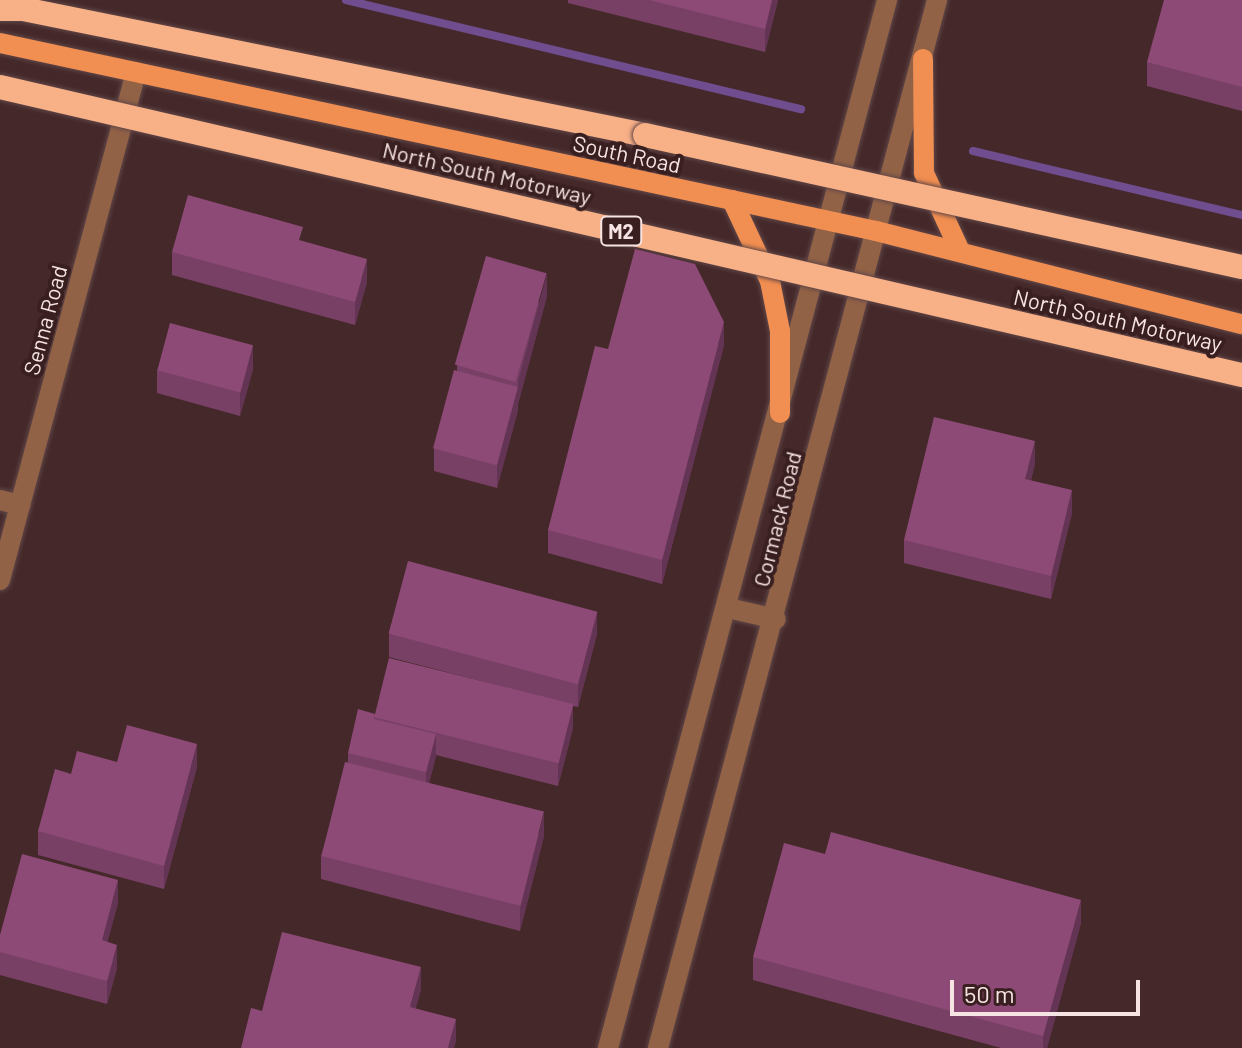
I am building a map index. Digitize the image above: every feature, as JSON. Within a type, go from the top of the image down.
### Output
[{"type":"highway","points":[[8,6],[645,135],[1242,267]]},
{"type":"highway","name":"North South Motorway","points":[[0,87],[1242,375]]},
{"type":"main road","name":"South Road","points":[[0,43],[876,231],[1242,324]]},
{"type":"main road","points":[[923,59],[924,173],[960,251]]},
{"type":"main road","points":[[732,200],[770,281],[780,331],[780,413]]},
{"type":"street","name":"Cormack Road","points":[[608,1048],[780,413],[887,0]]},
{"type":"street","name":"Cormack Road","points":[[658,1048],[776,619],[937,0]]},
{"type":"street","name":"Senna Road","points":[[0,580],[10,502],[136,72]]},
{"type":"street","points":[[728,608],[776,619]]},
{"type":"building","points":[[649,0],[772,0],[765,29]]},
{"type":"building","points":[[1164,0],[1242,0],[1242,87],[1147,62]]},
{"type":"building","points":[[188,195],[303,227],[299,240],[367,259],[355,302],[172,252]]},
{"type":"building","points":[[635,249],[695,264],[724,322],[662,560],[548,530],[595,346],[608,349]]},
{"type":"building","points":[[486,256],[547,273],[515,382],[455,365]]},
{"type":"building","points":[[170,323],[253,345],[240,393],[157,370]]},
{"type":"building","points":[[454,370],[518,387],[497,465],[433,448]]},
{"type":"building","points":[[934,417],[1035,441],[1025,479],[1072,490],[1051,576],[904,540]]},
{"type":"building","points":[[408,561],[597,612],[578,684],[389,633]]},
{"type":"building","points":[[389,658],[573,704],[559,763],[374,717]]},
{"type":"building","points":[[358,709],[375,714],[374,719],[436,734],[426,772],[348,753]]},
{"type":"building","points":[[127,725],[197,744],[164,866],[38,831],[55,769],[71,774],[77,751],[117,762]]},
{"type":"building","points":[[345,762],[544,812],[520,906],[322,856]]},
{"type":"building","points":[[831,832],[1081,900],[1043,1036],[753,957],[784,843],[825,854]]},
{"type":"building","points":[[22,854],[118,880],[102,940],[117,945],[107,981],[0,952],[0,935]]},
{"type":"building","points":[[282,932],[421,967],[410,1007],[456,1019],[448,1048],[241,1048],[251,1008],[262,1011]]},
{"type":"waterway","points":[[346,0],[801,109]]},
{"type":"waterway","points":[[973,151],[1242,215]]}]
